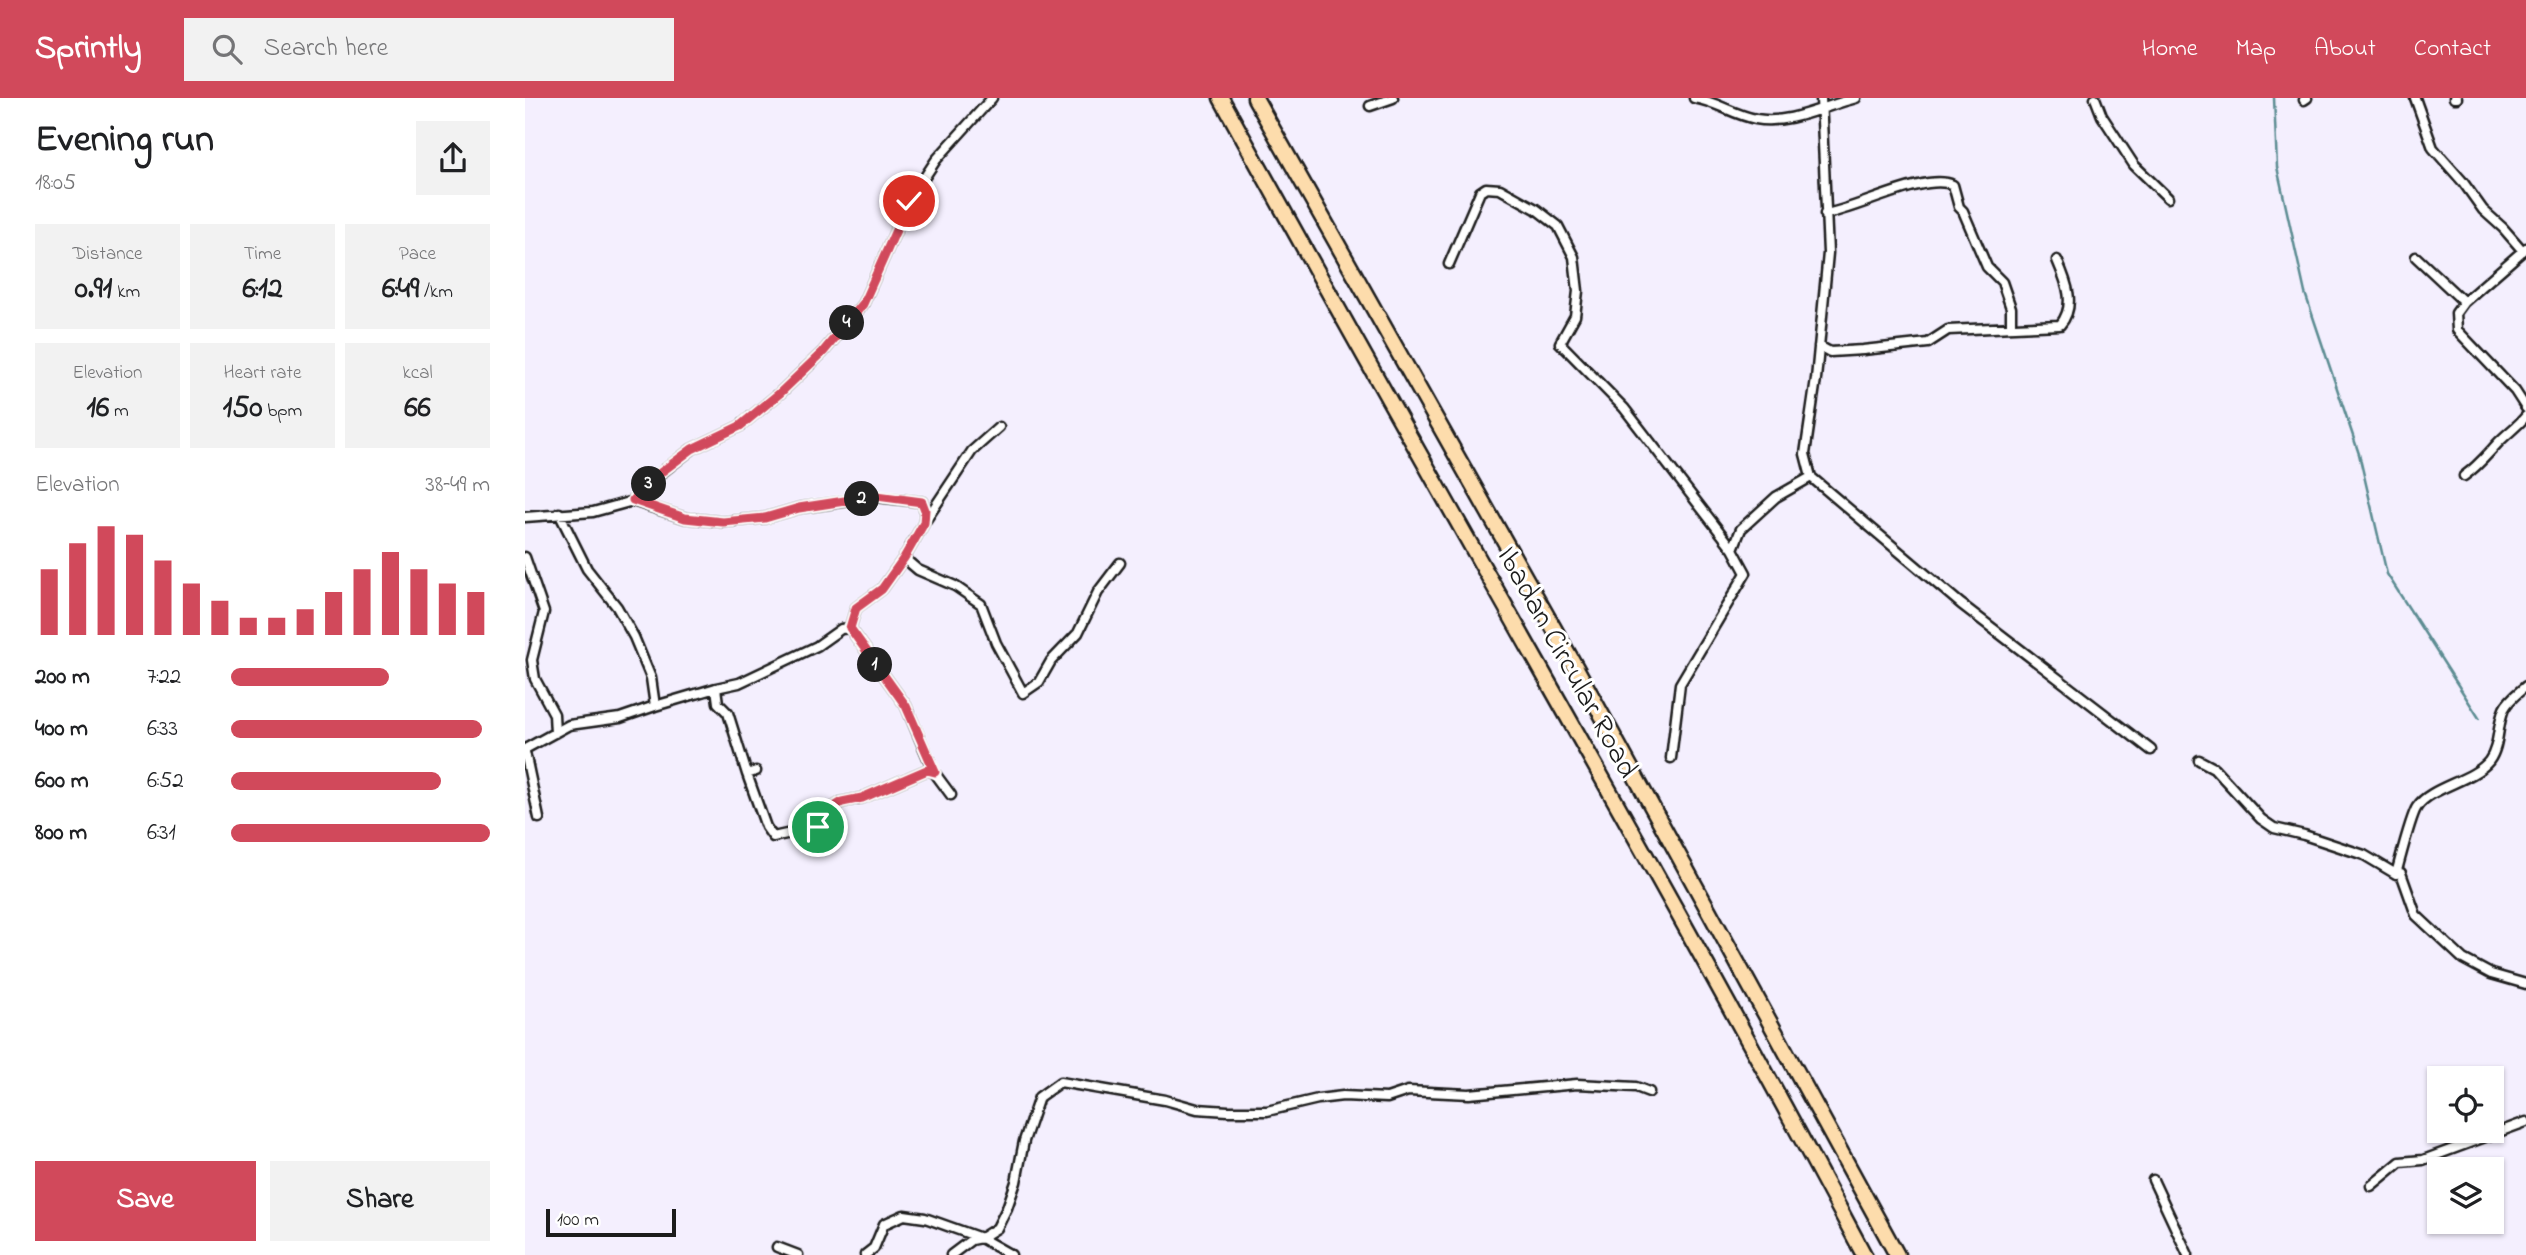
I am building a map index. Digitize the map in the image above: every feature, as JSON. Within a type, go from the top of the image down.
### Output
[{"type":"highway","name":"Ibadan Circular Road","points":[[1221,98],[1357,346],[1767,1072],[1864,1255]]},
{"type":"highway","name":"Ibadan Circular Road","points":[[1255,98],[1568,654],[1898,1255]]},
{"type":"street","points":[[525,517],[593,512],[633,500],[660,473],[692,449],[740,426],[780,393],[823,352],[863,304],[909,201],[936,160],[992,98]]},
{"type":"street","points":[[1370,106],[1393,98]]},
{"type":"street","points":[[1700,98],[1753,118],[1770,120],[1856,98]]},
{"type":"street","points":[[1821,98],[1828,253],[1804,454],[1811,477],[1961,604],[2151,750]]},
{"type":"street","points":[[2095,98],[2102,116],[2134,164],[2168,198]]},
{"type":"street","points":[[2415,98],[2433,148],[2483,210],[2524,250],[2464,302],[2456,313],[2456,330],[2515,391],[2526,408]]},
{"type":"street","points":[[1825,214],[1842,212],[1927,182],[1945,181],[1953,184],[1959,207],[1987,267],[2002,282],[2011,308],[2011,327]]},
{"type":"street","points":[[1449,264],[1480,192],[1486,188],[1500,189],[1537,209],[1558,226],[1574,257],[1577,291],[1575,316],[1560,343],[1624,408],[1733,549],[1746,573],[1680,684],[1671,758]]},
{"type":"street","points":[[2416,257],[2464,302]]},
{"type":"street","points":[[1819,346],[1830,352],[1890,347],[1928,343],[1948,330],[2060,325],[2065,318],[2070,299],[2067,282],[2057,260]]},
{"type":"street","points":[[2464,476],[2486,458],[2526,416]]},
{"type":"street","points":[[850,628],[856,608],[882,589],[972,451],[999,427]]},
{"type":"street","points":[[1733,549],[1741,529],[1776,497],[1811,477]]},
{"type":"street","points":[[633,500],[685,518],[723,522],[765,518],[799,508],[877,496],[922,502],[925,510],[924,523]]},
{"type":"street","points":[[559,513],[587,569],[617,607],[634,637],[651,678],[655,706]]},
{"type":"street","points":[[525,557],[544,612],[532,660],[535,679],[554,714],[555,733]]},
{"type":"street","points":[[904,558],[918,570],[954,586],[981,604],[996,643],[1023,693],[1039,682],[1051,661],[1077,633],[1098,592],[1120,563]]},
{"type":"street","points":[[539,818],[525,751],[569,725],[620,718],[739,683],[817,646],[841,629],[850,628]]},
{"type":"street","points":[[850,628],[906,706],[935,772],[951,796]]},
{"type":"street","points":[[2396,874],[2416,807],[2430,795],[2446,789],[2487,763],[2496,743],[2503,712],[2515,695],[2526,686]]},
{"type":"street","points":[[716,688],[718,703],[728,713],[752,772],[766,827],[773,836],[818,827],[828,811],[842,802],[862,798],[927,770],[935,772]]},
{"type":"street","points":[[2199,760],[2214,768],[2261,819],[2274,828],[2364,855],[2396,874],[2401,873],[2416,915],[2463,959],[2491,974],[2526,984]]},
{"type":"street","points":[[951,1255],[971,1240],[981,1238],[997,1228],[1016,1182],[1024,1141],[1039,1097],[1060,1082],[1165,1100],[1197,1109],[1241,1111],[1267,1111],[1343,1096],[1387,1098],[1408,1091],[1469,1094],[1577,1084],[1636,1087],[1649,1092]]},
{"type":"street","points":[[2371,1186],[2400,1162],[2423,1160],[2526,1122]]},
{"type":"street","points":[[2153,1180],[2188,1255]]},
{"type":"street","points":[[865,1255],[874,1248],[884,1224],[904,1215],[925,1218],[981,1238],[1011,1255]]},
{"type":"street","points":[[777,1247],[798,1255]]},
{"type":"waterway","points":[[2274,98],[2277,167],[2305,293],[2359,454],[2387,574],[2479,718]]},
{"type":"route","points":[[818,827],[828,811],[842,802],[886,789],[927,770],[935,772],[906,706],[850,628],[856,608],[882,589],[904,558],[924,523],[925,510],[922,502],[877,496],[799,508],[765,518],[723,522],[685,518],[633,500],[660,473],[692,449],[740,426],[823,352],[863,304],[909,201]]}]
